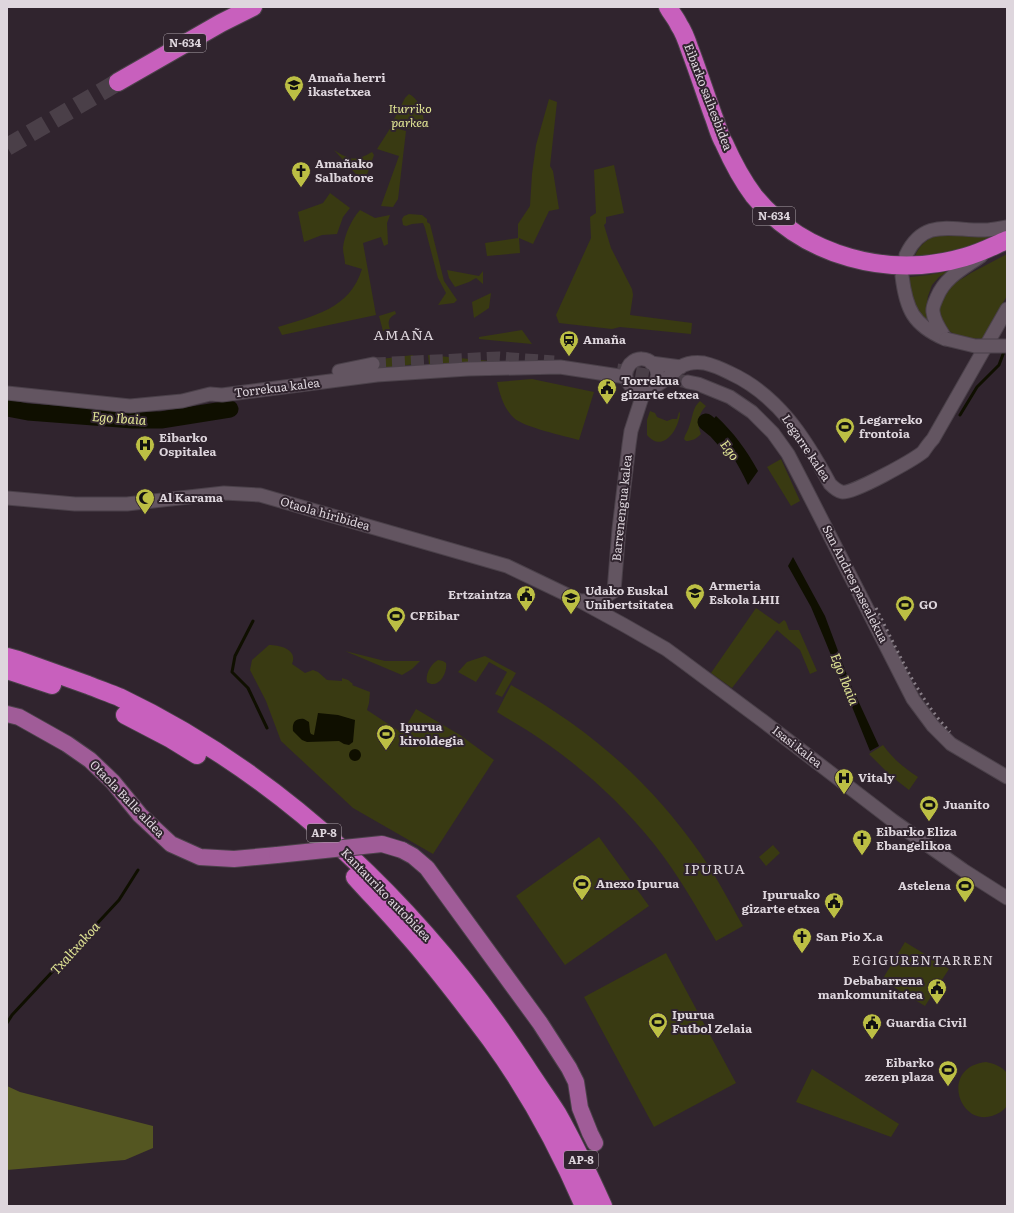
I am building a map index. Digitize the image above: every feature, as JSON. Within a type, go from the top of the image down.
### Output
[{"type":"highway","name":"N-634","points":[[118,82],[215,26],[253,7]]},
{"type":"highway","name":"Eibarko saihesbidea","points":[[668,7],[680,25],[697,67],[723,142],[733,162],[754,195],[786,226],[814,244],[830,251],[865,262],[886,265],[916,265],[943,262],[965,257],[1001,243]]},
{"type":"highway","name":"Kantauriko autobidea","points":[[7,657],[25,662],[117,696],[176,727],[235,764],[315,825],[362,868],[414,920],[460,974],[504,1033],[551,1120],[561,1154],[584,1206]]},
{"type":"highway","name":"Kantauriko autobidea","points":[[7,670],[62,688],[112,708],[171,739],[227,774],[287,818],[354,876],[404,931],[453,991],[492,1041],[520,1084],[574,1146],[603,1206]]},
{"type":"main road","name":"Otaola Balle aldea","points":[[7,714],[19,717],[67,744],[90,760],[114,782],[140,815],[171,844],[200,858],[234,859],[382,844],[402,850],[413,856],[427,868],[540,1023],[569,1068],[576,1082],[580,1108],[595,1142]]},
{"type":"street","points":[[906,255],[910,245],[919,235],[930,230],[942,228],[986,230],[1007,227]]},
{"type":"street","points":[[946,339],[938,327],[933,312],[933,305],[943,284],[951,276],[1001,243]]},
{"type":"street","points":[[902,276],[904,290],[911,312],[919,323],[927,330],[946,339],[975,346],[1007,346]]},
{"type":"street","name":"Legarre kalea","points":[[681,367],[692,363],[704,364],[719,368],[756,388],[787,416],[802,437],[833,488],[841,492],[847,492],[858,489],[922,452],[932,440],[1007,309]]},
{"type":"street","points":[[648,389],[655,384],[658,374],[657,369],[645,360],[634,361],[627,370],[626,377],[630,385],[638,390],[648,389],[681,367]]},
{"type":"street","points":[[651,363],[681,367]]},
{"type":"street","points":[[210,394],[274,381],[352,369],[373,364]]},
{"type":"street","name":"Torrekua kalea","points":[[7,393],[130,406],[182,401],[210,394],[222,395],[377,375],[468,369],[549,366],[626,377]]},
{"type":"street","name":"San Andres pasealekua","points":[[688,382],[698,384],[730,397],[752,412],[773,433],[788,454],[913,699],[933,726],[950,744],[1007,777]]},
{"type":"street","name":"Barrenengua kalea","points":[[580,601],[600,600],[614,591],[619,528],[631,431],[648,389]]},
{"type":"street","name":"Otaola hiribidea","points":[[7,498],[75,504],[127,504],[224,493],[260,495],[507,566],[580,601],[624,625]]},
{"type":"street","name":"Isasi kalea","points":[[624,625],[681,660],[764,721],[892,820],[963,870],[1007,898]]},
{"type":"green space","name":"Iturriko parkea","points":[[409,94],[419,105],[423,114],[425,129],[407,129],[391,125],[405,98]]},
{"type":"green space","points":[[549,99],[557,102],[550,166],[553,171],[559,209],[549,211],[533,244],[519,238],[520,253],[487,256],[485,243],[518,238],[518,224],[530,206],[536,145]]},
{"type":"green space","points":[[391,127],[406,131],[398,199],[393,207],[381,206],[399,156],[377,149]]},
{"type":"green space","points":[[334,150],[349,158],[361,157],[372,152],[374,155],[364,183]]},
{"type":"green space","points":[[614,165],[624,213],[606,217],[606,223],[604,225],[611,248],[632,289],[633,295],[630,315],[692,323],[691,334],[620,327],[612,329],[559,323],[556,315],[591,238],[590,217],[596,213],[594,170]]},
{"type":"green space","points":[[330,193],[350,208],[343,217],[337,234],[322,235],[304,242],[298,212],[323,203]]},
{"type":"green space","points":[[360,210],[375,218],[390,215],[387,223],[388,244],[384,246],[381,237],[363,243],[376,315],[282,335],[278,327],[329,309],[349,293],[356,283],[362,269],[345,264],[343,248],[349,228]]},
{"type":"green space","points":[[409,214],[422,215],[430,224],[444,281],[457,300],[454,303],[438,305],[446,293],[438,278],[423,223],[406,226],[403,225],[402,219],[404,216]]},
{"type":"green space","points":[[938,234],[1004,234],[981,244],[935,256],[915,256],[919,248],[924,243]]},
{"type":"green space","points":[[1007,254],[1007,296],[992,321],[984,339],[960,336],[951,332],[946,328],[940,314],[940,305],[945,293],[959,280]]},
{"type":"green space","points":[[447,270],[479,276],[483,271],[483,284],[476,278],[455,287],[449,278]]},
{"type":"green space","points":[[949,271],[939,277],[932,285],[928,296],[926,308],[931,326],[914,304],[910,291],[910,277]]},
{"type":"green space","points":[[491,293],[489,308],[474,318],[472,302]]},
{"type":"green space","points":[[395,311],[396,314],[389,320],[390,329],[383,331],[379,316]]},
{"type":"green space","points":[[522,330],[532,344],[479,339],[479,337]]},
{"type":"green space","points":[[413,355],[414,364],[375,370],[373,360]]},
{"type":"green space","points":[[428,355],[490,361],[494,364],[429,364]]},
{"type":"green space","points":[[532,379],[594,392],[579,440],[526,425],[514,418],[503,402],[497,382]]},
{"type":"green space","points":[[700,401],[706,406],[701,412],[699,419],[701,434],[690,441],[686,441],[684,439],[694,410]]},
{"type":"green space","points":[[650,411],[655,413],[657,417],[667,421],[677,419],[679,412],[680,413],[677,426],[664,441],[659,442],[653,440],[647,435],[647,420]]},
{"type":"green space","points":[[781,459],[800,501],[791,506],[767,467]]},
{"type":"green space","points":[[756,608],[779,624],[784,620],[789,630],[799,630],[817,671],[810,674],[800,650],[777,630],[732,688],[711,673]]},
{"type":"green space","name":"Ipurua kiroldegia","points":[[269,645],[283,647],[291,652],[293,655],[292,664],[305,673],[313,670],[318,672],[327,680],[342,681],[342,678],[348,680],[353,684],[352,685],[370,692],[367,710],[402,733],[416,709],[460,735],[494,760],[433,854],[353,808],[281,741],[266,701],[250,670],[252,660]]},
{"type":"green space","points":[[345,651],[385,661],[420,661],[412,669],[402,675]]},
{"type":"green space","points":[[485,656],[516,673],[502,697],[495,694],[507,672],[489,662],[476,682],[458,672],[467,662]]},
{"type":"green space","points":[[438,660],[446,663],[444,676],[435,684],[431,684],[427,682],[428,673],[431,667]]},
{"type":"green space","points":[[511,685],[566,719],[615,758],[638,779],[660,802],[700,853],[743,926],[716,941],[687,891],[671,867],[654,844],[617,802],[590,777],[561,754],[497,712]]},
{"type":"green space","points":[[883,745],[899,763],[918,777],[909,790],[891,776],[869,754]]},
{"type":"green space","name":"Anexo Ipurua","points":[[599,837],[649,906],[565,965],[516,896]]},
{"type":"green space","points":[[773,845],[780,853],[766,866],[759,857]]},
{"type":"green space","points":[[905,942],[949,969],[925,1006],[882,980]]},
{"type":"green space","points":[[666,953],[736,1083],[654,1127],[584,997]]},
{"type":"green space","points":[[986,1062],[998,1066],[1007,1073],[1007,1106],[1002,1111],[992,1116],[980,1117],[970,1112],[963,1105],[959,1095],[959,1084],[963,1074],[972,1066]]},
{"type":"green space","points":[[812,1069],[899,1124],[891,1137],[796,1102]]},
{"type":"shaded area","points":[[7,1086],[20,1092],[153,1126],[153,1148],[125,1160],[7,1170]]},
{"type":"water","points":[[716,416],[739,442],[758,471],[748,485],[731,454],[714,433],[707,427]]},
{"type":"water","points":[[793,557],[825,616],[850,683],[879,746],[870,751],[811,607],[788,566]]},
{"type":"water","points":[[318,713],[338,715],[355,720],[353,742],[349,745],[339,741],[307,742],[302,740],[293,731],[294,723],[298,719],[304,719],[309,722],[310,732],[314,735]]},
{"type":"water","points":[[353,749],[357,749],[361,755],[357,761],[353,761],[349,757],[349,753]]},
{"type":"waterway","points":[[960,415],[977,387],[999,365],[1005,349]]},
{"type":"waterway","name":"Ego Ibaia","points":[[7,408],[28,412],[133,420],[161,420],[230,409]]},
{"type":"waterway","name":"Ego","points":[[706,422],[726,441]]},
{"type":"waterway","name":"Txaltxakoa","points":[[253,621],[235,656],[232,672],[248,688],[267,728]]},
{"type":"waterway","name":"Txaltxakoa","points":[[7,1023],[12,1015],[119,900],[138,870]]},
{"type":"tunnel","points":[[7,147],[118,82]]},
{"type":"tunnel","points":[[373,364],[499,358],[554,362]]},
{"type":"tunnel","points":[[617,370],[688,382]]},
{"type":"railway","points":[[876,608],[900,657],[918,689],[938,718],[950,732]]},
{"type":"place","name":"Amaña herri ikastetxea","points":[[294,102]]},
{"type":"place","name":"Amañako Salbatore","points":[[301,188]]},
{"type":"place","name":"Amaña","points":[[569,357]]},
{"type":"place","name":"Torrekua gizarte etxea","points":[[607,405]]},
{"type":"place","name":"Legarreko frontoia","points":[[845,444]]},
{"type":"place","name":"Eibarko Ospitalea","points":[[145,462]]},
{"type":"place","name":"Al Karama","points":[[145,515]]},
{"type":"place","name":"Armeria Eskola LHII","points":[[695,610]]},
{"type":"place","name":"Ertzaintza","points":[[526,612]]},
{"type":"place","name":"Udako Euskal Unibertsitatea","points":[[571,615]]},
{"type":"place","name":"GO","points":[[905,622]]},
{"type":"place","name":"CFEibar","points":[[396,633]]},
{"type":"place","name":"Ipurua kiroldegia","points":[[386,751]]},
{"type":"place","name":"Vitaly","points":[[844,795]]},
{"type":"place","name":"Juanito","points":[[929,822]]},
{"type":"place","name":"Eibarko Eliza Ebangelikoa","points":[[862,856]]},
{"type":"place","name":"Anexo Ipurua","points":[[582,901]]},
{"type":"place","name":"Astelena","points":[[965,903]]},
{"type":"place","name":"Ipuruako gizarte etxea","points":[[834,919]]},
{"type":"place","name":"San Pio X.a","points":[[802,954]]},
{"type":"place","name":"Debabarrena mankomunitatea","points":[[937,1005]]},
{"type":"place","name":"Ipurua Futbol Zelaia","points":[[658,1039]]},
{"type":"place","name":"Guardia Civil","points":[[872,1040]]},
{"type":"place","name":"Eibarko zezen plaza","points":[[948,1087]]},
{"type":"district","name":"AMAÑA","points":[[404,335]]},
{"type":"district","name":"IPURUA","points":[[715,869]]},
{"type":"district","name":"EGIGURENTARREN","points":[[923,960]]}]
